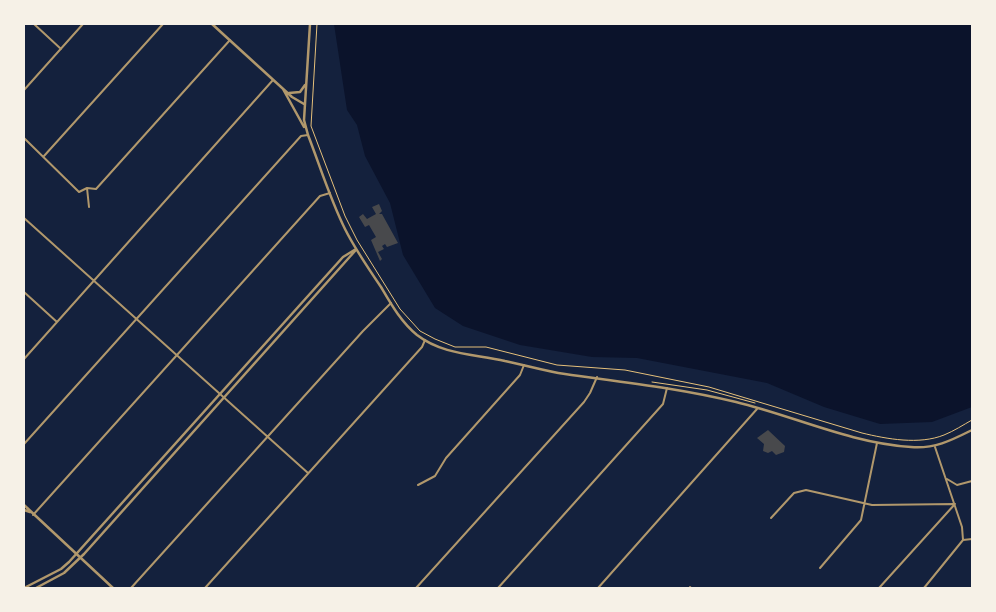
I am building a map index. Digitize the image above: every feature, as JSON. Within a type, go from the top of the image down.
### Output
[{"type":"street","points":[[34,24],[61,49]]},
{"type":"street","points":[[24,90],[83,24]]},
{"type":"street","points":[[43,157],[163,24]]},
{"type":"street","points":[[212,24],[273,80],[304,104]]},
{"type":"street","points":[[307,134],[304,120],[304,104],[310,24]]},
{"type":"street","points":[[24,138],[79,192],[87,188],[96,189],[230,40]]},
{"type":"street","points":[[24,359],[273,80]]},
{"type":"street","points":[[287,92],[300,92],[306,84]]},
{"type":"street","points":[[282,87],[307,134],[345,229],[356,249],[406,325],[425,340],[458,354],[667,388],[758,407],[876,443],[911,447],[935,447],[972,430]]},
{"type":"street","points":[[24,444],[301,136],[307,134]]},
{"type":"street","points":[[87,188],[89,207]]},
{"type":"street","points":[[33,515],[320,196],[330,193]]},
{"type":"street","points":[[24,218],[266,437],[308,472]]},
{"type":"street","points":[[24,588],[61,569],[75,555],[343,258],[356,249]]},
{"type":"street","points":[[36,588],[64,573],[80,559],[356,249]]},
{"type":"street","points":[[24,292],[57,322]]},
{"type":"street","points":[[131,588],[266,437],[391,303]]},
{"type":"street","points":[[287,320],[291,324]]},
{"type":"street","points":[[205,588],[422,347],[425,340]]},
{"type":"street","points":[[418,486],[435,476],[446,458],[520,375],[524,365]]},
{"type":"street","points":[[416,588],[579,408],[590,394],[597,377]]},
{"type":"street","points":[[498,588],[663,404],[667,388]]},
{"type":"street","points":[[598,588],[758,407]]},
{"type":"street","points":[[820,568],[858,525],[864,513],[876,443]]},
{"type":"street","points":[[924,588],[963,540],[962,527],[935,447]]},
{"type":"street","points":[[148,475],[152,478]]},
{"type":"street","points":[[946,478],[957,485],[972,481]]},
{"type":"street","points":[[771,518],[789,497],[799,491],[812,491],[865,504],[895,506],[954,504]]},
{"type":"street","points":[[24,504],[75,555],[113,588]]},
{"type":"street","points":[[879,588],[954,504]]},
{"type":"street","points":[[24,510],[30,512]]},
{"type":"street","points":[[963,540],[972,539]]},
{"type":"path","points":[[317,24],[310,120],[313,132],[345,216],[366,255],[406,316],[427,335],[455,346],[486,347],[557,365],[625,370],[708,387],[862,434],[883,438],[931,439],[947,434],[972,420]]},
{"type":"water","points":[[334,24],[972,24],[972,407],[932,422],[880,424],[824,407],[767,383],[637,358],[592,357],[520,345],[463,326],[435,308],[403,255],[390,203],[365,156],[357,125],[347,110]]},
{"type":"building","points":[[379,204],[382,211],[379,214],[382,214],[398,243],[387,247],[385,244],[382,246],[384,249],[378,252],[382,259],[380,261],[371,240],[376,237],[369,225],[365,227],[359,217],[363,214],[367,219],[376,214],[372,207]]},
{"type":"building","points":[[768,430],[785,446],[784,452],[776,455],[772,451],[768,453],[763,451],[764,444],[757,438]]}]
